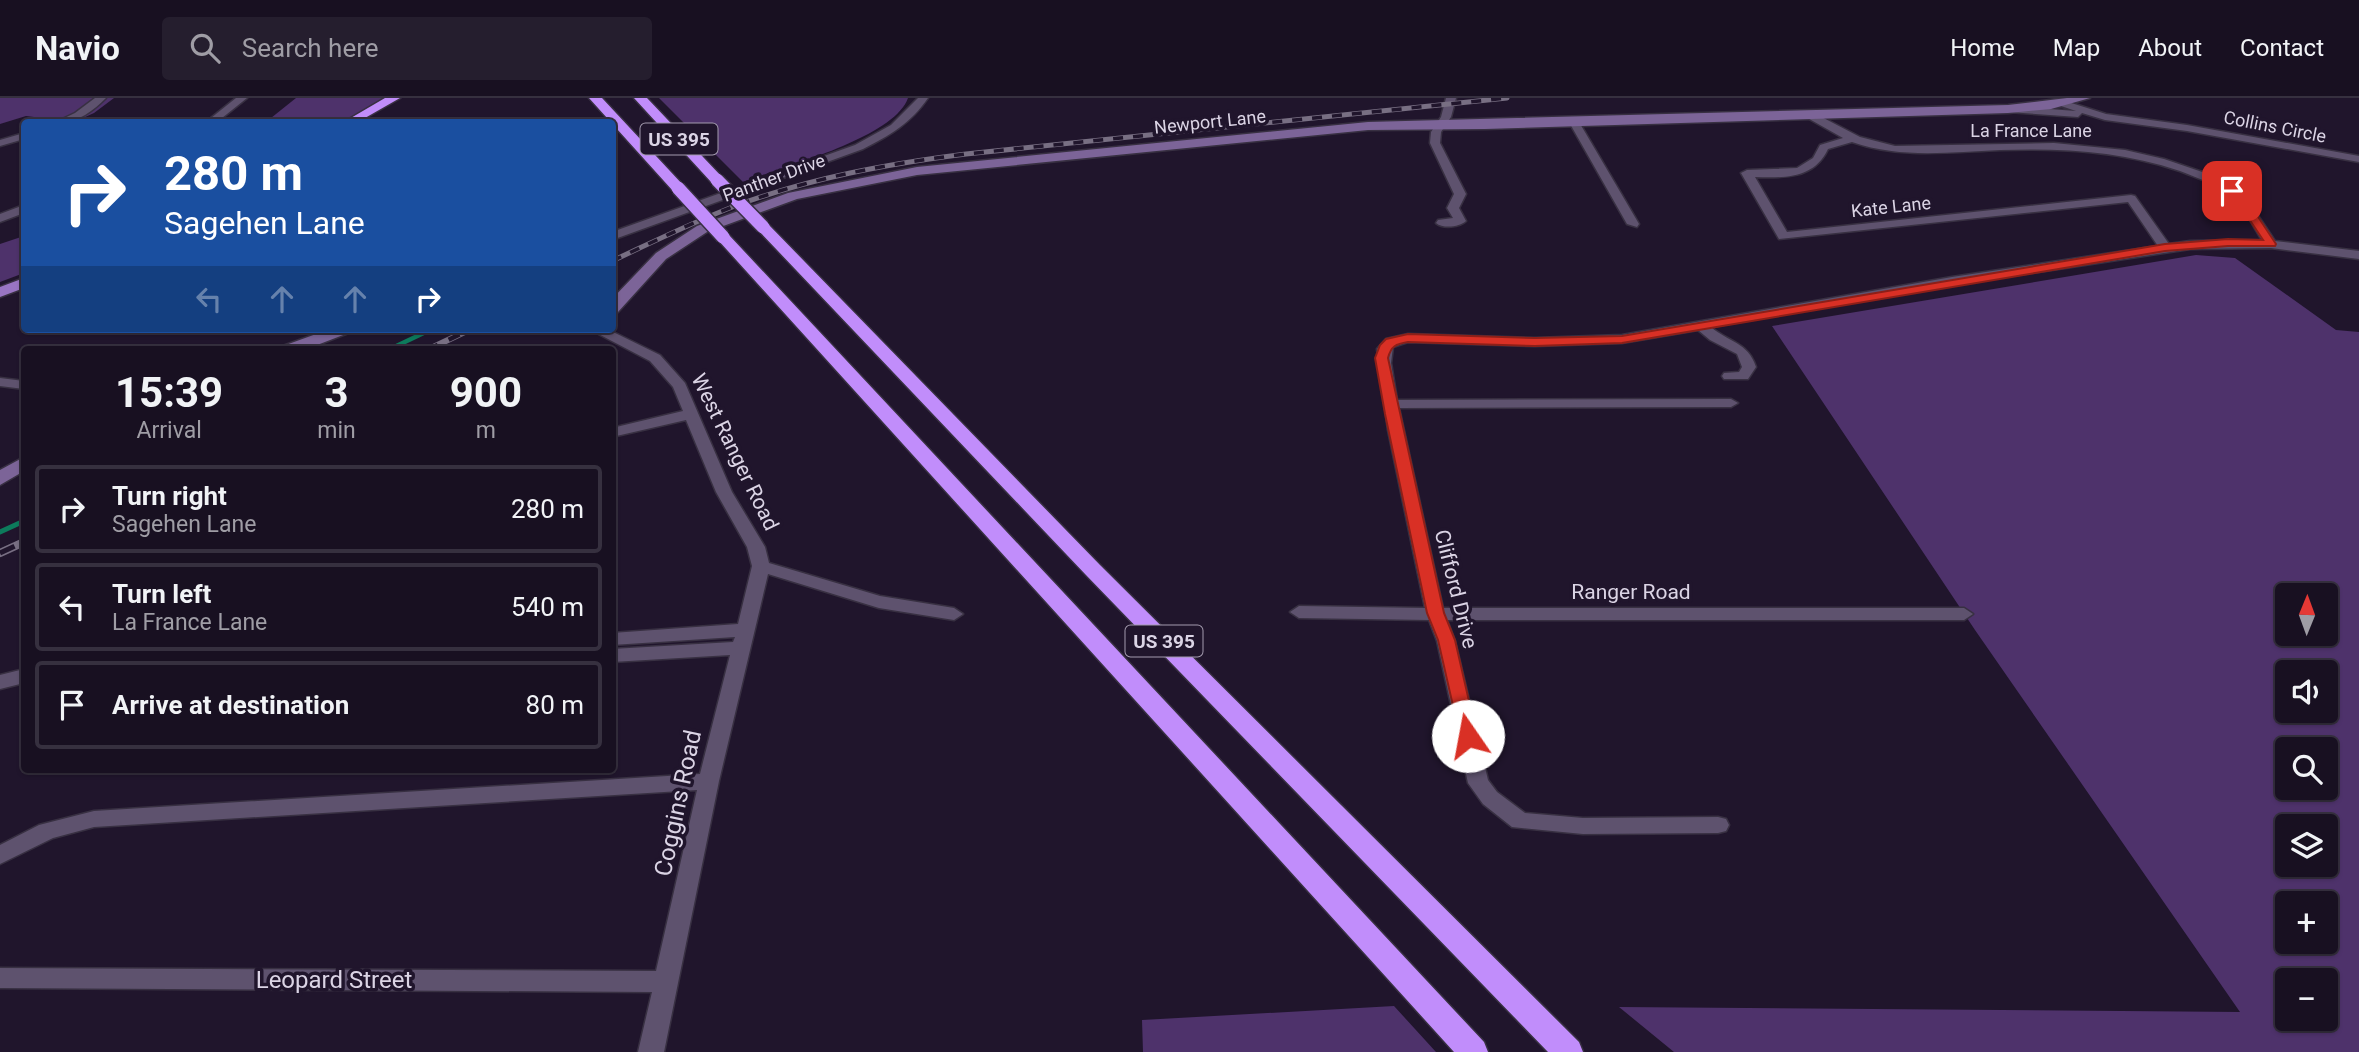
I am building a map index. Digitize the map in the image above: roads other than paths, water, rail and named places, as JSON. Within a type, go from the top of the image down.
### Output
[{"type":"highway","points":[[356,119],[394,98]]},
{"type":"highway","name":"US 395","points":[[595,98],[614,119]]},
{"type":"highway","name":"US 395","points":[[640,98],[1117,594],[1568,1052]]},
{"type":"highway","name":"US 395","points":[[616,121],[1473,1052]]},
{"type":"main road","points":[[0,292],[21,284]]},
{"type":"street","points":[[69,119],[79,115],[101,98]]},
{"type":"street","points":[[215,119],[242,98]]},
{"type":"street","name":"Panther Drive","points":[[616,235],[859,147],[896,127],[915,110],[923,98]]},
{"type":"street","points":[[1442,223],[1460,221],[1453,208],[1460,194],[1438,153],[1436,132],[1442,125],[1451,98]]},
{"type":"street","name":"Newport Lane","points":[[616,305],[661,256],[685,239],[711,226],[768,204],[827,187],[917,171],[1368,126],[2008,109],[2084,98]]},
{"type":"street","name":"Collins Circle","points":[[2062,103],[2105,117],[2187,128],[2359,159]]},
{"type":"street","points":[[2008,109],[2105,117]]},
{"type":"street","name":"La France Lane","points":[[1808,114],[1850,139],[1899,150],[2065,146],[2155,159],[2205,176],[2232,191],[2241,199],[2271,244]]},
{"type":"street","points":[[1574,122],[1633,224]]},
{"type":"street","points":[[0,143],[21,137]]},
{"type":"street","name":"Kate Lane","points":[[1850,139],[1824,147],[1818,159],[1807,167],[1785,173],[1747,173],[1783,236],[2131,198],[2165,247]]},
{"type":"street","points":[[0,218],[21,210]]},
{"type":"street","points":[[1729,376],[1743,376],[1749,367],[1747,357],[1734,344],[1710,338],[1702,326],[2165,247],[2228,242],[2271,244],[2359,255]]},
{"type":"street","name":"Clifford Drive","points":[[1702,326],[1598,341],[1408,338],[1391,342],[1384,348],[1382,358],[1435,613],[1446,640],[1478,783],[1507,813],[1520,821],[1583,826],[1718,825]]},
{"type":"street","points":[[300,346],[334,333]]},
{"type":"street","name":"West Ranger Road","points":[[606,333],[632,344],[662,363],[680,386],[724,492],[756,547],[761,566],[879,602],[954,614]]},
{"type":"street","points":[[0,382],[21,385]]},
{"type":"street","points":[[1391,404],[1731,403]]},
{"type":"street","points":[[620,431],[691,414]]},
{"type":"street","points":[[0,480],[21,465]]},
{"type":"street","name":"Coggins Road","points":[[651,1052],[709,781],[761,566]]},
{"type":"street","name":"Ranger Road","points":[[1298,611],[1964,614]]},
{"type":"street","points":[[616,639],[743,639]]},
{"type":"street","points":[[616,655],[743,639]]},
{"type":"street","points":[[0,682],[21,677]]},
{"type":"street","points":[[0,855],[47,831],[94,819],[709,781]]},
{"type":"street","name":"Leopard Street","points":[[0,978],[667,982]]},
{"type":"waterway","points":[[396,346],[424,333]]},
{"type":"waterway","points":[[0,532],[21,522]]},
{"type":"railway","points":[[616,259],[688,225],[763,196],[878,167],[966,154],[1507,98]]},
{"type":"railway","points":[[435,346],[463,333]]},
{"type":"railway","points":[[0,553],[21,543]]}]
